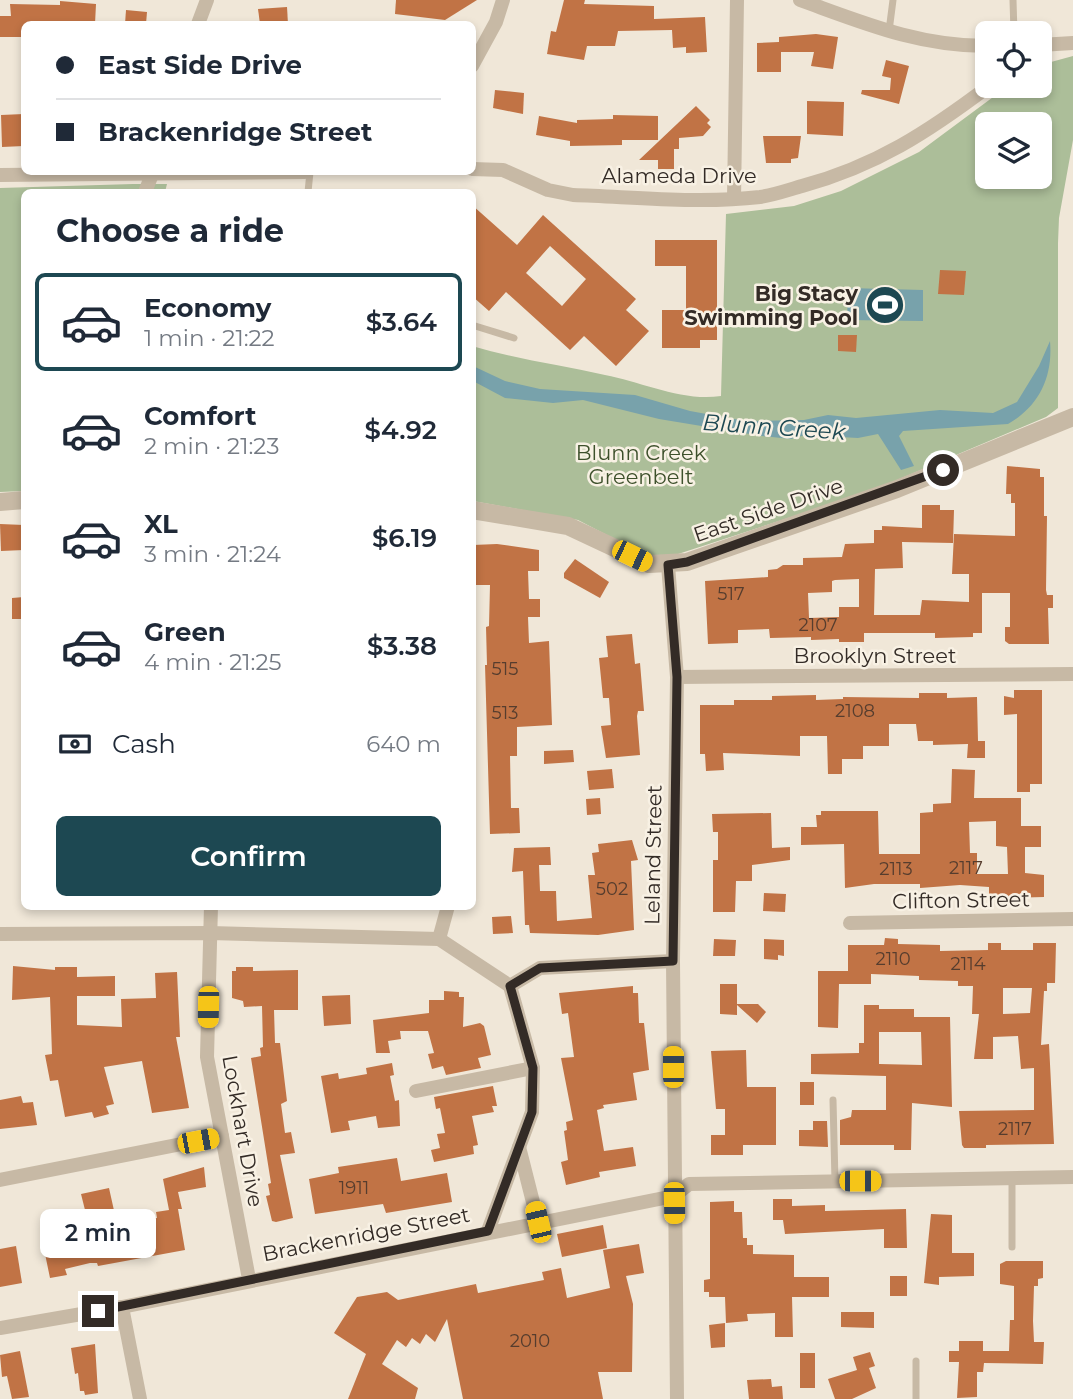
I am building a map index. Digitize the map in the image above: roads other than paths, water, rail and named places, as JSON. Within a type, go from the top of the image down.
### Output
[{"type":"street","points":[[199,21],[207,0]]},
{"type":"street","points":[[476,59],[496,22],[503,0]]},
{"type":"street","points":[[734,199],[737,0]]},
{"type":"street","points":[[800,0],[889,32],[949,46],[975,46]]},
{"type":"street","points":[[1052,44],[1073,43]]},
{"type":"street","name":"Alameda Drive","points":[[476,169],[503,170],[548,190],[573,195],[734,199],[763,197],[829,179],[873,162],[910,143],[975,96]]},
{"type":"street","points":[[0,175],[21,175]]},
{"type":"street","name":"East Side Drive","points":[[476,511],[568,526],[649,564],[668,565],[687,562],[898,489],[1073,417]]},
{"type":"street","points":[[0,502],[21,500]]},
{"type":"street","name":"Leland Street","points":[[668,565],[677,677],[673,961],[677,1399]]},
{"type":"street","name":"Brooklyn Street","points":[[677,677],[1073,674]]},
{"type":"street","name":"Lockhart Drive","points":[[211,910],[207,1057],[249,1279]]},
{"type":"street","points":[[439,939],[447,910]]},
{"type":"street","name":"Clifton Street","points":[[850,923],[1073,919]]},
{"type":"street","points":[[0,934],[210,933],[439,939],[510,986],[533,1068],[532,1112],[488,1231]]},
{"type":"street","points":[[510,986],[540,968],[673,961]]},
{"type":"street","points":[[416,1091],[533,1068]]},
{"type":"street","points":[[0,1180],[222,1136]]},
{"type":"street","points":[[519,1147],[538,1222]]},
{"type":"street","name":"Brackenridge Street","points":[[0,1328],[122,1307],[249,1279],[674,1196],[689,1184],[1073,1177]]},
{"type":"street","points":[[122,1307],[140,1399]]},
{"type":"lane","points":[[889,32],[893,0]]},
{"type":"lane","points":[[1013,0],[1014,21]]},
{"type":"lane","points":[[476,326],[514,338]]},
{"type":"lane","points":[[833,1100],[835,1181]]},
{"type":"lane","points":[[1012,1180],[1012,1247]]},
{"type":"lane","points":[[916,1360],[916,1399]]},
{"type":"water","name":"Big Stacy Swimming Pool","points":[[848,288],[923,290],[923,321],[847,320]]},
{"type":"water","name":"Blunn Creek","points":[[1050,341],[1049,366],[1042,389],[1028,408],[1008,424],[903,431],[899,436],[914,466],[901,470],[878,434],[858,438],[805,435],[791,439],[762,436],[659,419],[583,400],[553,403],[505,398],[476,383],[476,367],[505,381],[540,389],[635,395],[690,411],[745,421],[804,420],[828,415],[856,418],[940,410],[993,413],[1017,402],[1039,366]]},
{"type":"place","name":"Big Stacy Swimming Pool","points":[[885,305]]},
{"type":"park label","name":"Blunn Creek Greenbelt","points":[[641,464]]}]
